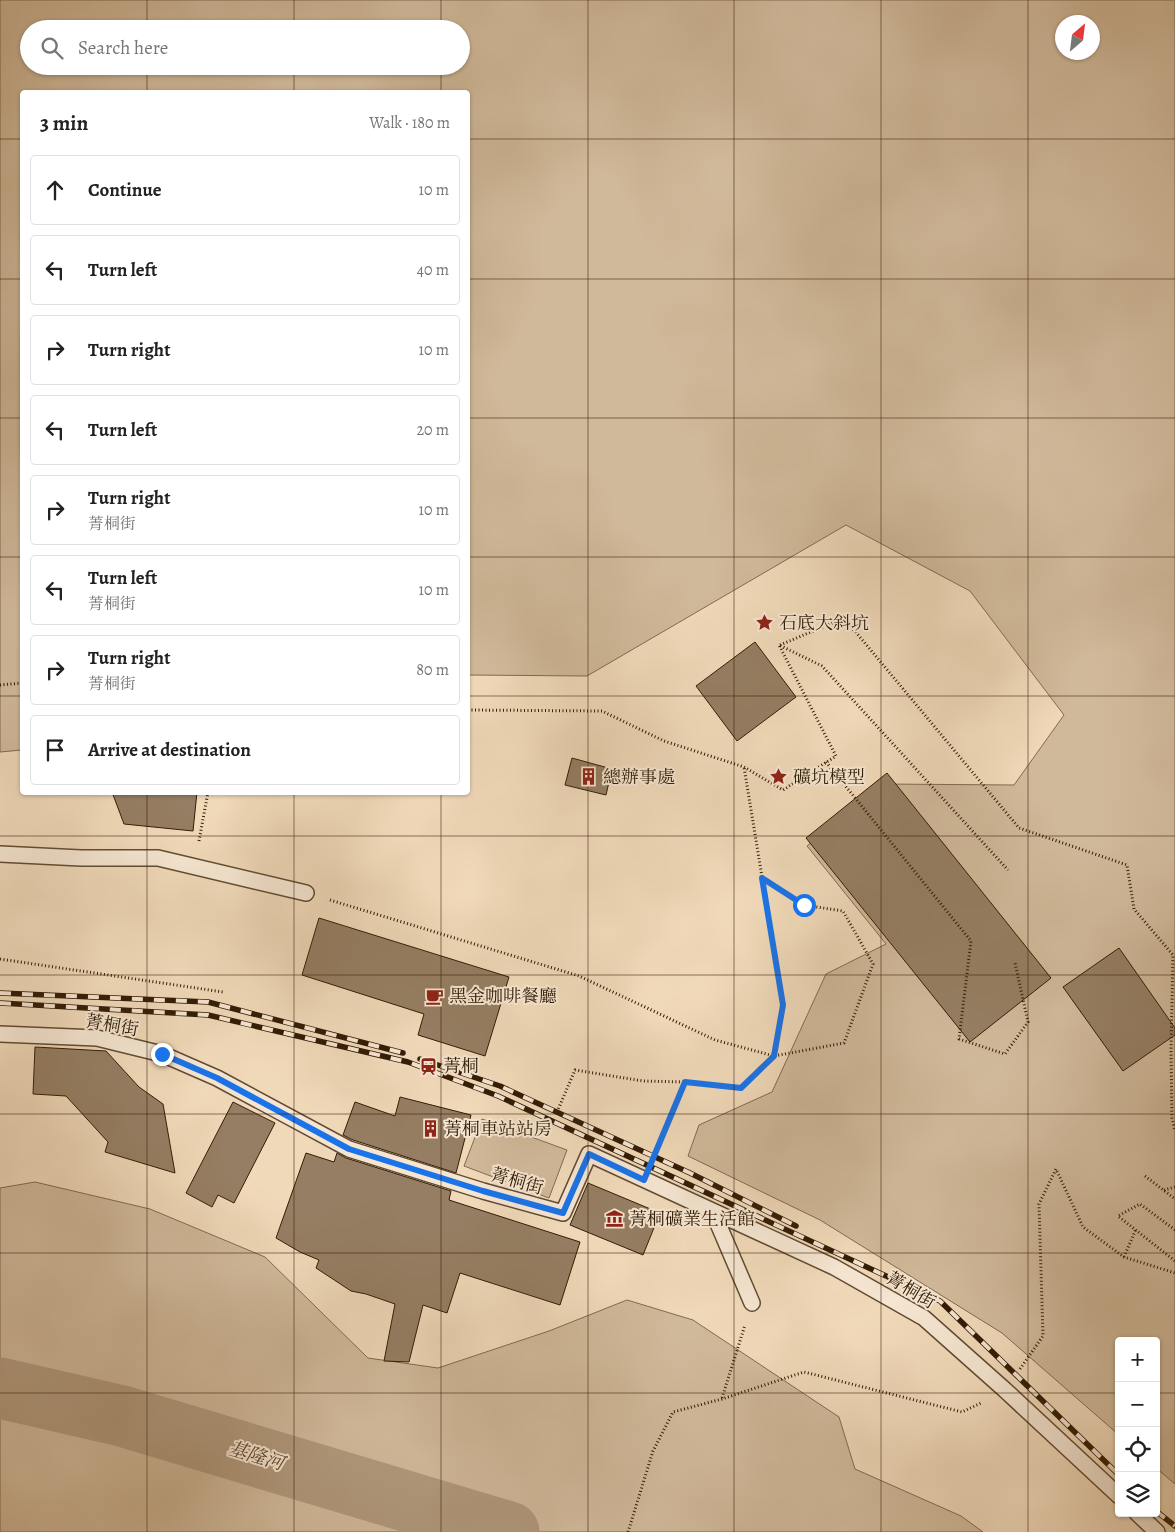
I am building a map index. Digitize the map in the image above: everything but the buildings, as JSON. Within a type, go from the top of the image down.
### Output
[{"type":"lane","points":[[0,854],[81,858],[158,858],[306,893]]},
{"type":"lane","name":"菁桐街","points":[[0,1034],[97,1038],[162,1054],[217,1078],[349,1149],[483,1191],[563,1213],[589,1154],[834,1267],[924,1318],[1115,1492]]},
{"type":"lane","points":[[713,1212],[752,1303]]},
{"type":"lane","points":[[1141,1517],[1157,1532]]},
{"type":"path","points":[[779,645],[844,618],[1019,828],[1127,865],[1134,909],[1174,954],[1172,1118],[1175,1131]]},
{"type":"path","points":[[470,710],[602,712],[664,741],[744,767],[783,790],[836,756],[779,645]]},
{"type":"path","points":[[779,645],[822,666],[1008,870]]},
{"type":"path","points":[[0,684],[20,683]]},
{"type":"path","points":[[826,762],[971,941],[959,1039],[1005,1054],[1028,1022],[1015,963]]},
{"type":"path","points":[[556,1112],[575,1070],[642,1081],[685,1082],[741,1088],[774,1056],[783,1005],[744,767]]},
{"type":"path","points":[[194,867],[207,795]]},
{"type":"path","points":[[306,893],[579,976],[716,1040],[774,1056],[844,1043],[873,964],[843,910],[804,905],[762,878]]},
{"type":"path","points":[[0,959],[223,992]]},
{"type":"path","points":[[644,1180],[685,1082]]},
{"type":"path","points":[[628,1532],[653,1451],[673,1412],[722,1399],[804,1372],[962,1412],[1005,1390],[1043,1336],[1039,1204],[1056,1169],[1083,1227],[1124,1257],[1175,1273]]},
{"type":"path","points":[[1145,1176],[1175,1199]]},
{"type":"path","points":[[1164,1190],[1175,1187]]},
{"type":"path","points":[[1175,1230],[1140,1204],[1118,1216],[1175,1261]]},
{"type":"path","points":[[1124,1257],[1136,1229]]},
{"type":"path","points":[[722,1399],[752,1303]]},
{"type":"shaded area","points":[[0,0],[1175,0],[1175,1484],[1160,1471],[1160,1337],[1115,1337],[1115,1432],[1002,1333],[820,1220],[688,1156],[699,1125],[772,1092],[826,974],[886,944],[807,846],[883,784],[1014,785],[1064,715],[970,591],[846,525],[587,676],[470,675],[470,90],[20,90],[20,750],[0,752]]},
{"type":"shaded area","points":[[482,1119],[567,1150],[549,1198],[464,1166]]},
{"type":"shaded area","points":[[35,1182],[150,1209],[265,1257],[368,1358],[438,1368],[549,1331],[627,1300],[693,1320],[839,1417],[855,1469],[961,1516],[983,1532],[0,1532],[0,1188]]},
{"type":"waterway","name":"基隆河","points":[[0,1388],[122,1416],[509,1532]]},
{"type":"railway","points":[[0,993],[208,1002],[403,1053]]},
{"type":"railway","points":[[0,1003],[208,1015],[408,1062],[498,1096],[940,1301],[1116,1472]]},
{"type":"railway","points":[[420,1059],[500,1086],[690,1173],[796,1226]]},
{"type":"railway","points":[[1160,1514],[1175,1526]]},
{"type":"place","name":"石底大斜坑","points":[[765,623]]},
{"type":"place","name":"總辦事處","points":[[589,777]]},
{"type":"place","name":"礦坑模型","points":[[779,777]]},
{"type":"place","name":"黑金咖啡餐廳","points":[[435,996]]},
{"type":"place","name":"菁桐","points":[[429,1066]]},
{"type":"place","name":"菁桐車站站房","points":[[430,1129]]},
{"type":"place","name":"菁桐礦業生活館","points":[[615,1219]]},
{"type":"route","points":[[162,1054],[217,1078],[349,1149],[483,1191],[563,1213],[589,1154],[644,1180],[685,1082],[741,1088],[774,1056],[783,1005],[762,878],[804,905]]}]
